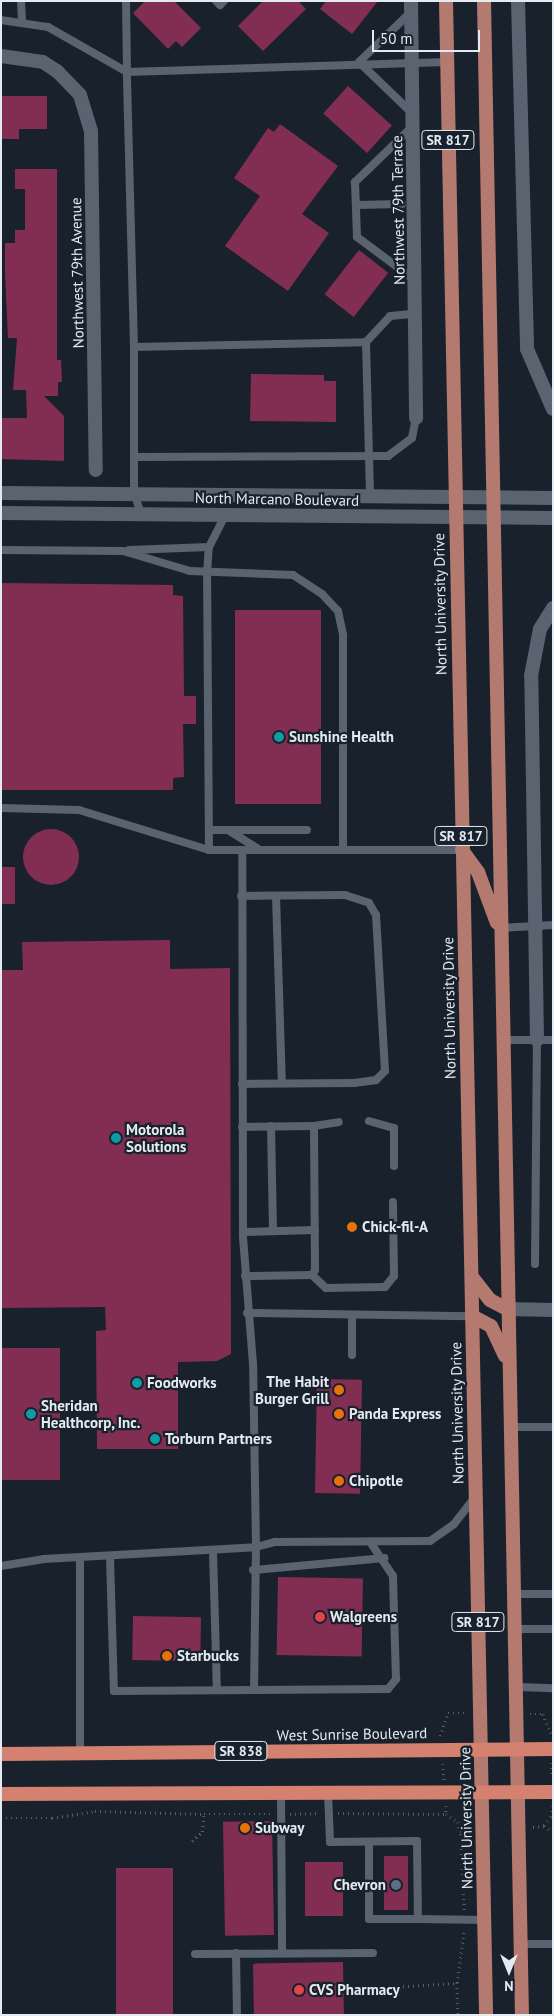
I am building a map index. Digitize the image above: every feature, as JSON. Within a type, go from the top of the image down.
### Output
[{"type":"highway","name":"West Sunrise Boulevard","points":[[1,1754],[553,1749]]},
{"type":"highway","points":[[1,1794],[553,1792]]},
{"type":"main road","name":"North University Drive","points":[[446,1],[453,496],[472,1276],[486,2015]]},
{"type":"main road","name":"SR 817","points":[[484,1],[507,1310],[520,1791],[522,2015]]},
{"type":"main road","points":[[462,850],[478,872],[500,928]]},
{"type":"main road","points":[[472,1276],[490,1300],[507,1310]]},
{"type":"main road","points":[[472,1316],[491,1326],[509,1365]]},
{"type":"street","points":[[518,1],[527,349],[553,408]]},
{"type":"street","name":"Northwest 79th Terrace","points":[[411,7],[416,418]]},
{"type":"street","name":"Northwest 79th Avenue","points":[[1,56],[43,62],[70,82],[80,95],[91,131],[96,470]]},
{"type":"street","name":"North Marcano Boulevard","points":[[1,493],[553,498]]},
{"type":"street","name":"North Marcano Boulevard","points":[[1,513],[553,518]]},
{"type":"street","points":[[537,1040],[531,676],[540,629],[553,608]]},
{"type":"street","points":[[507,1310],[553,1310]]},
{"type":"lane","points":[[21,1],[22,21]]},
{"type":"lane","points":[[126,1],[134,347],[134,493],[141,514]]},
{"type":"lane","points":[[216,1],[220,5],[224,1]]},
{"type":"lane","points":[[360,62],[411,7]]},
{"type":"lane","points":[[1,20],[22,21],[81,41],[127,72],[360,62],[446,62]]},
{"type":"lane","points":[[360,62],[413,120],[355,182],[357,236],[415,280]]},
{"type":"lane","points":[[356,205],[402,204]]},
{"type":"lane","points":[[370,496],[371,456],[366,342],[390,316],[415,314]]},
{"type":"lane","points":[[134,347],[366,342]]},
{"type":"lane","points":[[134,457],[388,456],[402,450],[412,438],[416,418]]},
{"type":"lane","points":[[209,850],[207,573],[209,546],[225,515]]},
{"type":"lane","points":[[1,550],[123,550],[209,546]]},
{"type":"lane","points":[[123,550],[172,568],[207,573],[292,576],[309,584],[338,612],[343,635],[343,850]]},
{"type":"lane","points":[[1,808],[79,810],[209,850],[462,850]]},
{"type":"lane","points":[[209,830],[307,830]]},
{"type":"lane","points":[[228,830],[260,850]]},
{"type":"lane","points":[[242,850],[243,1232],[247,1313],[253,1364],[256,1547],[253,1570],[254,1690]]},
{"type":"lane","points":[[241,896],[345,895],[369,903],[376,915],[385,1071],[376,1080],[354,1083],[242,1084]]},
{"type":"lane","points":[[276,896],[282,1083]]},
{"type":"lane","points":[[500,928],[553,925]]},
{"type":"lane","points":[[502,1040],[553,1040]]},
{"type":"lane","points":[[535,1264],[537,1040]]},
{"type":"lane","points":[[369,1121],[394,1128],[394,1166]]},
{"type":"lane","points":[[242,1126],[314,1126],[339,1122]]},
{"type":"lane","points":[[271,1126],[273,1230]]},
{"type":"lane","points":[[312,1275],[315,1230],[314,1126]]},
{"type":"lane","points":[[245,1276],[312,1275],[326,1288],[384,1287],[394,1276],[394,1202]]},
{"type":"lane","points":[[243,1232],[315,1230]]},
{"type":"lane","points":[[247,1313],[352,1316],[472,1316]]},
{"type":"lane","points":[[352,1316],[352,1356]]},
{"type":"lane","points":[[510,1427],[553,1427]]},
{"type":"lane","points":[[1,1566],[44,1559],[80,1560],[213,1551],[256,1547],[275,1542],[371,1543],[430,1541],[454,1524],[475,1496]]},
{"type":"lane","points":[[110,1558],[114,1691],[254,1690],[392,1686],[396,1680],[394,1576],[384,1558],[371,1543]]},
{"type":"lane","points":[[213,1551],[217,1690]]},
{"type":"lane","points":[[253,1570],[384,1558]]},
{"type":"lane","points":[[80,1560],[80,1753]]},
{"type":"lane","points":[[515,1594],[553,1594]]},
{"type":"lane","points":[[516,1628],[553,1629]]},
{"type":"lane","points":[[518,1687],[553,1688]]},
{"type":"lane","points":[[281,1792],[282,1953]]},
{"type":"lane","points":[[328,1792],[330,1842],[417,1841],[418,1919]]},
{"type":"lane","points":[[369,1842],[369,1919],[485,1920]]},
{"type":"lane","points":[[521,1944],[553,1944]]},
{"type":"lane","points":[[194,1954],[373,1953]]},
{"type":"lane","points":[[236,1954],[237,2015]]},
{"type":"path","points":[[1,1818],[52,1818],[95,1810],[204,1814],[446,1814]]},
{"type":"path","points":[[192,1841],[202,1832],[204,1814]]},
{"type":"path","points":[[553,1816],[544,1826],[553,1832]]},
{"type":"path","points":[[358,1989],[457,1983],[458,2015]]},
{"type":"building","points":[[145,1],[174,1],[201,28],[182,47],[176,41],[168,49],[133,13]]},
{"type":"building","points":[[263,1],[298,1],[306,9],[263,51],[238,26]]},
{"type":"building","points":[[326,1],[378,1],[352,34],[320,9]]},
{"type":"building","points":[[348,86],[392,125],[367,153],[323,113]]},
{"type":"building","points":[[1,96],[47,96],[47,129],[19,129],[19,139],[1,139]]},
{"type":"building","points":[[280,124],[338,166],[302,214],[329,233],[288,291],[225,246],[260,196],[234,178],[268,128],[274,132]]},
{"type":"building","points":[[15,169],[57,169],[57,360],[61,360],[62,382],[58,382],[58,396],[44,396],[64,416],[64,461],[1,459],[1,418],[27,418],[26,390],[13,390],[17,338],[8,338],[5,243],[15,243],[15,230],[25,230],[25,189],[15,189]]},
{"type":"building","points":[[359,250],[388,273],[354,317],[325,294]]},
{"type":"building","points":[[251,374],[324,375],[324,381],[336,381],[336,422],[250,421]]},
{"type":"building","points":[[1,583],[173,585],[173,595],[183,596],[184,696],[196,696],[196,724],[183,724],[184,777],[173,778],[173,790],[1,790]]},
{"type":"building","name":"Sunshine Health","points":[[235,610],[321,610],[321,804],[235,804]]},
{"type":"building","points":[[51,829],[66,834],[74,842],[79,857],[74,872],[66,880],[51,885],[36,880],[28,872],[23,857],[28,842],[36,834]]},
{"type":"building","points":[[1,867],[15,867],[15,904],[1,904]]},
{"type":"building","name":"Motorola Solutions","points":[[170,940],[170,969],[230,968],[231,1354],[217,1361],[178,1362],[178,1449],[97,1449],[96,1331],[106,1330],[105,1307],[1,1308],[1,970],[23,970],[22,942]]},
{"type":"building","name":"Sheridan Healthcorp, Inc.","points":[[1,1348],[60,1348],[60,1480],[1,1480]]},
{"type":"building","points":[[317,1379],[362,1380],[360,1494],[315,1493]]},
{"type":"building","name":"Walgreens","points":[[278,1577],[363,1578],[362,1656],[277,1655]]},
{"type":"building","points":[[133,1616],[201,1617],[200,1661],[132,1660]]},
{"type":"building","points":[[272,1821],[274,1935],[225,1936],[223,1822]]},
{"type":"building","points":[[384,1856],[408,1856],[408,1910],[384,1910]]},
{"type":"building","points":[[305,1862],[343,1862],[343,1916],[305,1916]]},
{"type":"building","points":[[116,1868],[173,1868],[173,2015],[116,2015]]},
{"type":"building","name":"CVS Pharmacy","points":[[343,1962],[344,2015],[254,2015],[253,1964]]},
{"type":"place","name":"Sunshine Health","points":[[279,737]]},
{"type":"place","name":"Motorola Solutions","points":[[116,1138]]},
{"type":"place","name":"Chick-fil-A","points":[[352,1227]]},
{"type":"place","name":"Foodworks","points":[[137,1383]]},
{"type":"place","name":"The Habit Burger Grill","points":[[339,1390]]},
{"type":"place","name":"Sheridan Healthcorp, Inc.","points":[[31,1414]]},
{"type":"place","name":"Panda Express","points":[[339,1414]]},
{"type":"place","name":"Torburn Partners","points":[[155,1439]]},
{"type":"place","name":"Chipotle","points":[[339,1481]]},
{"type":"place","name":"Walgreens","points":[[320,1617]]},
{"type":"place","name":"Starbucks","points":[[167,1656]]},
{"type":"place","name":"Subway","points":[[245,1828]]},
{"type":"place","name":"Chevron","points":[[396,1885]]},
{"type":"place","name":"CVS Pharmacy","points":[[299,1990]]}]
